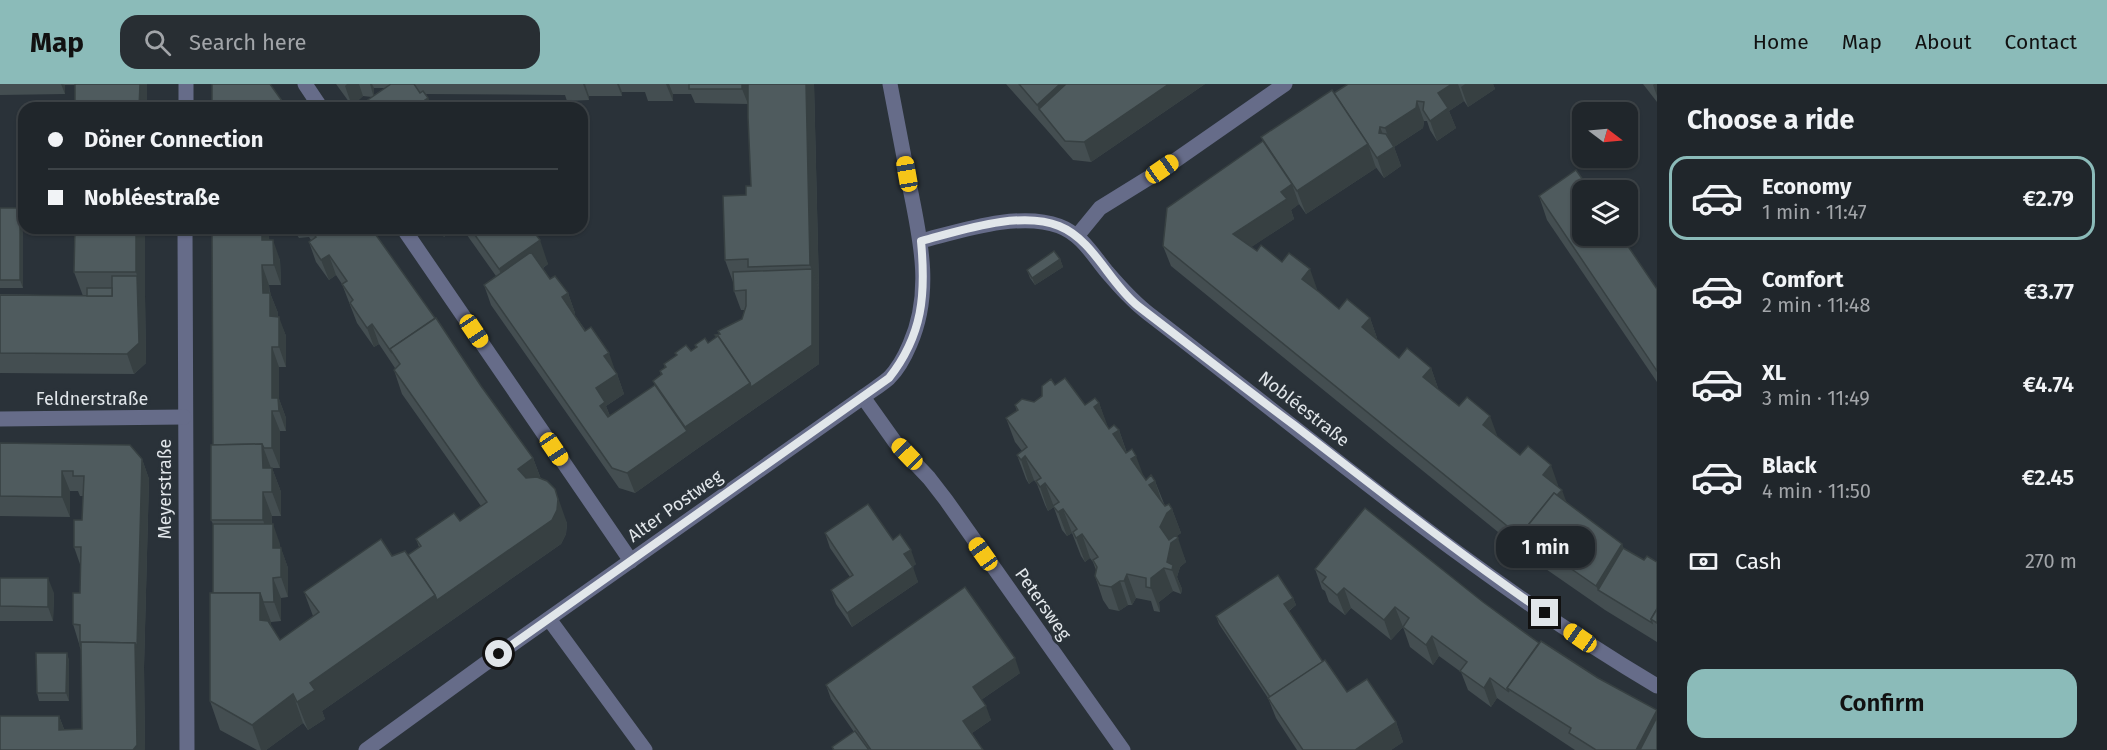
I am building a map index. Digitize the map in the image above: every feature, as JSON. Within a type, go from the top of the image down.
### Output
[{"type":"street","points":[[186,84],[186,102]]},
{"type":"street","points":[[305,84],[317,102]]},
{"type":"street","name":"Alter Postweg","points":[[366,750],[863,397],[889,378],[899,366],[920,318],[924,296],[924,272],[921,241],[890,84]]},
{"type":"street","points":[[1077,236],[1100,208],[1162,169],[1284,84]]},
{"type":"street","name":"Nobléestraße","points":[[921,241],[975,228],[1034,220],[1058,226],[1077,236],[1135,304],[1456,551],[1580,638],[1657,686]]},
{"type":"street","name":"Meyerstraße","points":[[185,234],[187,750]]},
{"type":"street","points":[[407,234],[631,561]]},
{"type":"street","name":"Petersweg","points":[[863,397],[895,442],[946,500],[1123,750]]},
{"type":"street","name":"Feldnerstraße","points":[[0,419],[184,417]]},
{"type":"street","points":[[549,619],[645,750]]},
{"type":"building","points":[[75,84],[140,84],[139,102],[75,102]]},
{"type":"building","points":[[212,84],[270,84],[283,102],[212,102]]},
{"type":"building","points":[[391,84],[414,84],[420,93],[423,91],[428,98],[425,100],[426,102],[365,102]]},
{"type":"building","points":[[689,84],[742,84],[742,89],[689,89]]},
{"type":"building","points":[[748,84],[806,84],[810,265],[748,267],[748,259],[725,260],[723,196],[746,195],[746,186],[751,186]]},
{"type":"building","points":[[1019,84],[1060,84],[1037,105]]},
{"type":"building","points":[[1066,84],[1169,84],[1084,142],[1065,141],[1039,109]]},
{"type":"building","points":[[1348,84],[1452,84],[1438,93],[1448,108],[1430,121],[1423,110],[1424,102],[1417,101],[1416,108],[1385,128],[1380,127],[1379,133],[1386,134],[1394,147],[1377,158],[1334,93]]},
{"type":"building","points":[[1332,90],[1368,144],[1297,191],[1261,137]]},
{"type":"building","points":[[1263,141],[1292,184],[1281,192],[1287,199],[1233,234],[1257,251],[1261,245],[1282,262],[1289,253],[1310,269],[1302,279],[1339,309],[1347,299],[1370,318],[1362,327],[1399,358],[1407,348],[1431,368],[1423,377],[1459,406],[1467,397],[1490,416],[1483,425],[1520,455],[1528,446],[1551,465],[1543,475],[1562,490],[1557,495],[1554,493],[1521,534],[1522,538],[1163,246],[1167,208]]},
{"type":"building","points":[[1576,170],[1583,180],[1572,180],[1572,245],[1539,196]]},
{"type":"building","points":[[0,208],[18,208],[20,280],[0,280]]},
{"type":"building","points":[[75,234],[136,234],[136,272],[74,272]]},
{"type":"building","points":[[212,234],[262,234],[262,240],[273,240],[274,265],[262,265],[263,293],[270,293],[270,316],[279,317],[279,347],[272,347],[272,398],[278,398],[279,411],[272,411],[272,448],[264,448],[262,444],[213,445]]},
{"type":"building","points":[[314,234],[375,234],[435,318],[390,349],[392,353],[372,324],[367,328],[350,303],[353,300],[342,284],[347,281],[329,255],[321,260],[309,242],[316,237]]},
{"type":"building","points":[[474,234],[536,234],[540,240],[499,269]]},
{"type":"building","points":[[1573,246],[1628,246],[1657,289],[1657,371]]},
{"type":"building","points":[[1054,251],[1060,259],[1032,278],[1027,270]]},
{"type":"building","points":[[531,252],[550,279],[555,276],[568,293],[562,297],[585,331],[591,327],[609,353],[604,356],[617,374],[596,388],[605,402],[600,406],[608,417],[655,385],[687,431],[627,473],[612,468],[484,285]]},
{"type":"building","points":[[812,269],[812,345],[751,387],[718,336],[715,335],[720,334],[718,331],[742,319],[746,306],[746,290],[734,291],[733,272]]},
{"type":"building","points":[[112,276],[137,276],[139,343],[127,354],[0,353],[0,295],[112,296]]},
{"type":"building","points":[[87,288],[112,288],[112,296],[87,296]]},
{"type":"building","points":[[436,318],[533,458],[518,469],[526,478],[537,477],[547,481],[555,489],[558,499],[557,510],[552,520],[437,600],[408,555],[421,546],[416,539],[454,513],[460,521],[487,502],[394,370],[400,364],[390,349]]},
{"type":"building","points":[[718,336],[750,383],[685,427],[653,381],[662,374],[660,371],[666,367],[664,364],[686,345],[691,351],[705,338],[708,343]]},
{"type":"building","points":[[1065,378],[1085,405],[1095,398],[1099,403],[1094,407],[1109,429],[1114,425],[1119,430],[1113,434],[1126,453],[1132,449],[1136,456],[1131,459],[1146,480],[1151,475],[1155,481],[1149,485],[1165,506],[1169,504],[1172,509],[1167,513],[1160,527],[1169,540],[1176,535],[1178,538],[1171,543],[1167,562],[1173,565],[1172,570],[1164,568],[1151,578],[1151,588],[1146,587],[1146,578],[1127,574],[1124,581],[1111,587],[1100,585],[1095,576],[1097,567],[1093,560],[1098,557],[1082,534],[1076,538],[1073,532],[1077,529],[1063,509],[1058,512],[1053,506],[1059,502],[1045,483],[1040,487],[1036,481],[1041,478],[1025,456],[1021,460],[1017,455],[1027,447],[1006,418],[1018,410],[1015,405],[1022,399],[1034,402],[1042,396],[1042,386],[1051,379],[1055,385]]},
{"type":"building","points":[[0,443],[130,445],[142,459],[137,647],[135,643],[81,642],[80,646],[80,625],[73,624],[73,593],[80,593],[81,547],[74,547],[74,520],[82,520],[84,476],[73,476],[73,471],[62,471],[62,497],[0,496]]},
{"type":"building","points":[[262,444],[263,468],[272,468],[272,492],[263,492],[263,520],[211,520],[211,445]]},
{"type":"building","points":[[1554,493],[1622,544],[1596,586],[1521,534]]},
{"type":"building","points":[[868,504],[893,540],[900,534],[911,550],[904,554],[913,567],[847,613],[831,590],[853,575],[825,533]]},
{"type":"building","points":[[1365,508],[1483,602],[1539,643],[1507,688],[1509,692],[1490,678],[1484,688],[1460,671],[1467,662],[1432,636],[1426,645],[1403,627],[1409,618],[1395,607],[1384,620],[1344,588],[1337,595],[1322,582],[1326,577],[1315,569]]},
{"type":"building","points":[[213,524],[273,524],[273,548],[281,548],[281,577],[273,578],[274,602],[263,602],[260,593],[213,593]]},
{"type":"building","points":[[381,539],[392,556],[405,551],[435,595],[310,683],[315,690],[297,702],[293,694],[252,725],[210,701],[210,593],[260,593],[260,620],[268,621],[280,640],[319,612],[304,592]]},
{"type":"building","points":[[1623,548],[1644,560],[1647,556],[1657,562],[1657,609],[1651,619],[1652,623],[1598,590]]},
{"type":"building","points":[[1278,575],[1293,598],[1284,604],[1323,662],[1270,697],[1216,616]]},
{"type":"building","points":[[0,578],[48,578],[48,607],[0,606]]},
{"type":"building","points":[[965,587],[1015,658],[973,687],[986,706],[963,721],[983,750],[871,750],[826,685]]},
{"type":"building","points":[[1657,609],[1657,623],[1651,619]]},
{"type":"building","points":[[1541,641],[1598,678],[1657,710],[1636,750],[1596,750],[1569,733],[1571,728],[1507,688]]},
{"type":"building","points":[[81,642],[135,643],[137,745],[133,750],[0,750],[0,716],[59,716],[59,730],[82,729]]},
{"type":"building","points":[[36,653],[67,653],[66,693],[37,693]]},
{"type":"building","points":[[1325,660],[1347,692],[1367,679],[1396,722],[1355,750],[1303,750],[1268,698]]},
{"type":"building","points":[[1657,717],[1657,750],[1640,750]]},
{"type":"building","points":[[855,731],[869,750],[834,750],[832,747]]},
{"type":"route","points":[[499,654],[889,378],[906,353],[920,318],[924,296],[921,241],[975,228],[1013,221],[1034,220],[1058,226],[1077,236],[1135,304],[1456,551],[1545,613]]}]
